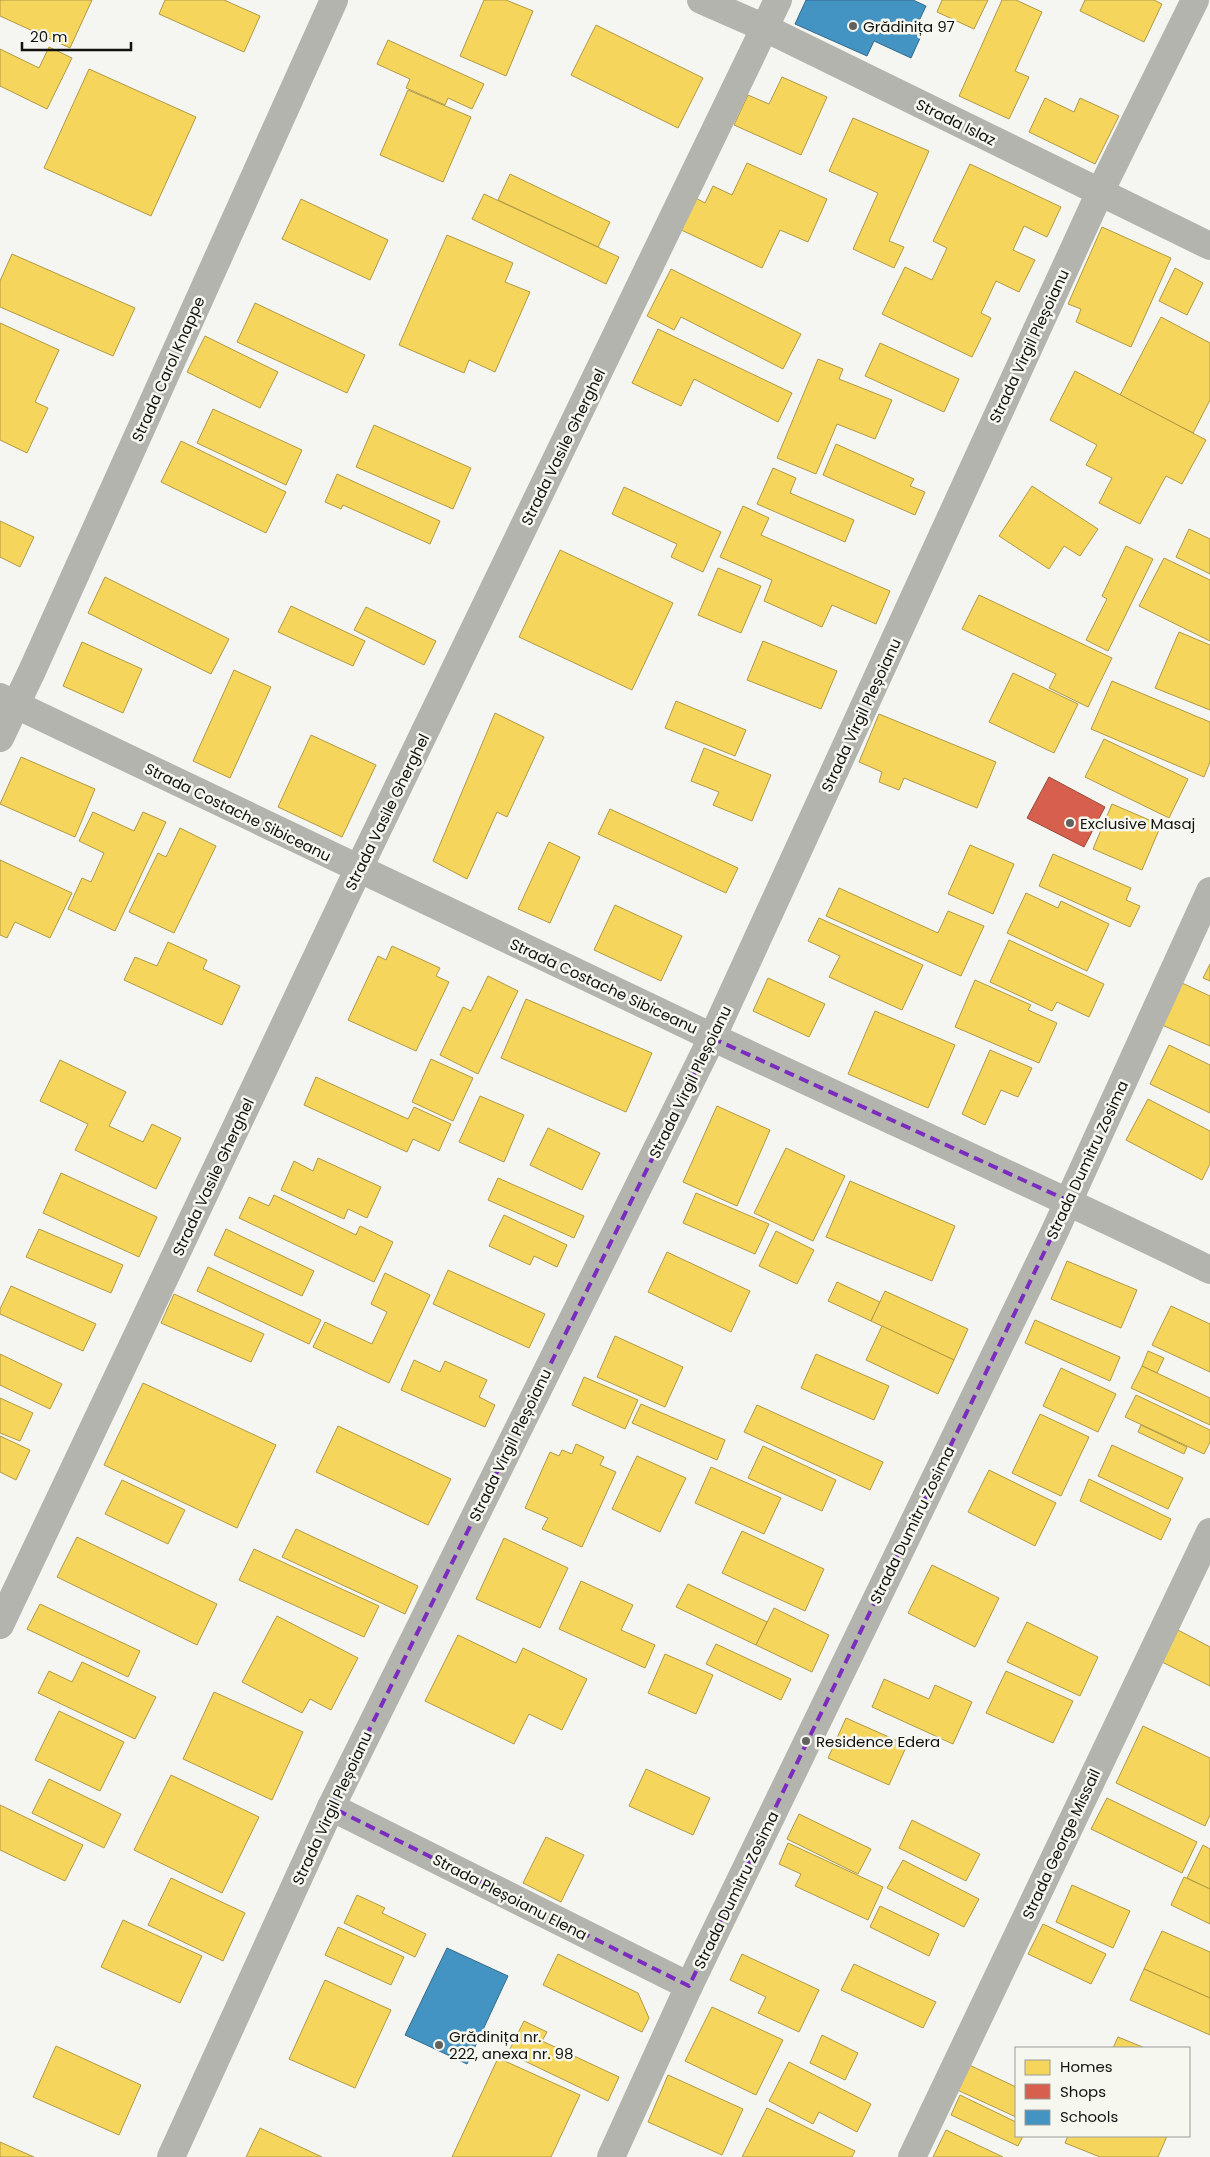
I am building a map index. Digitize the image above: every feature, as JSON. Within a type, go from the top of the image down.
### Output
[{"type":"street","name":"Strada Carol Knappe","points":[[0,738],[8,701],[334,0]]},
{"type":"street","name":"Strada Islaz","points":[[702,0],[765,28],[1210,246]]},
{"type":"street","name":"Strada Vasile Gherghel","points":[[0,1625],[358,870],[778,0]]},
{"type":"street","name":"Strada Virgil Pleșoianu","points":[[171,2157],[331,1807],[712,1038],[1100,192],[1195,0]]},
{"type":"street","name":"Strada Costache Sibiceanu","points":[[8,701],[712,1038],[1069,1201],[1210,1270]]},
{"type":"street","name":"Strada Dumitru Zosima","points":[[611,2157],[689,1986],[1069,1201],[1210,891]]},
{"type":"street","name":"Strada George Missail","points":[[912,2157],[1210,1532]]},
{"type":"street","name":"Strada Pleșoianu Elena","points":[[331,1807],[689,1986]]},
{"type":"highlighted area","points":[[712,1038],[1069,1201],[689,1986],[331,1807]]},
{"type":"building: Homes","points":[[0,0],[92,0],[70,48],[0,16]]},
{"type":"building: Homes","points":[[165,0],[224,0],[260,16],[244,52],[159,14]]},
{"type":"building: Homes","points":[[484,0],[506,0],[533,11],[506,76],[460,56]]},
{"type":"building: Homes","points":[[942,0],[988,0],[974,29],[937,12]]},
{"type":"building: Homes","points":[[1002,0],[1016,0],[1042,12],[1015,71],[1029,77],[1009,119],[959,96]]},
{"type":"building: Homes","points":[[1085,0],[1154,0],[1162,4],[1144,42],[1080,11]]},
{"type":"building: Homes","points":[[596,25],[703,78],[678,128],[571,75]]},
{"type":"building: Homes","points":[[388,40],[484,84],[472,109],[448,98],[445,105],[406,88],[410,79],[377,64]]},
{"type":"building: Homes","points":[[49,47],[72,58],[47,109],[0,86],[0,49],[39,68]]},
{"type":"building: Homes","points":[[89,69],[196,117],[151,216],[44,168]]},
{"type":"building: Homes","points":[[782,77],[827,97],[801,155],[734,125],[748,95],[769,104]]},
{"type":"building: Homes","points":[[408,90],[471,117],[443,182],[380,155]]},
{"type":"building: Homes","points":[[1045,98],[1074,112],[1080,98],[1119,116],[1095,164],[1029,132]]},
{"type":"building: Homes","points":[[853,118],[929,151],[889,241],[904,247],[894,268],[853,249],[878,193],[829,171]]},
{"type":"building: Homes","points":[[747,163],[827,199],[808,242],[780,230],[762,268],[677,228],[692,196],[705,203],[713,186],[732,195]]},
{"type":"building: Homes","points":[[970,164],[1061,207],[1047,237],[1024,226],[1013,250],[1035,260],[1019,292],[996,281],[981,313],[991,318],[972,357],[882,314],[905,267],[932,280],[947,248],[933,241]]},
{"type":"building: Homes","points":[[510,174],[610,222],[598,247],[498,200]]},
{"type":"building: Homes","points":[[484,194],[619,257],[606,284],[472,219]]},
{"type":"building: Homes","points":[[301,199],[388,240],[370,280],[282,239]]},
{"type":"building: Homes","points":[[1102,227],[1171,258],[1131,347],[1076,322],[1081,309],[1068,304]]},
{"type":"building: Homes","points":[[447,235],[513,263],[505,282],[530,292],[495,372],[469,360],[464,373],[399,345]]},
{"type":"building: Homes","points":[[12,254],[135,308],[113,356],[0,307],[0,281]]},
{"type":"building: Homes","points":[[1175,268],[1203,283],[1187,315],[1159,301]]},
{"type":"building: Homes","points":[[671,269],[801,334],[783,369],[681,317],[674,330],[647,316]]},
{"type":"building: Homes","points":[[255,303],[365,355],[347,393],[237,342]]},
{"type":"building: Homes","points":[[1161,317],[1210,343],[1210,400],[1193,433],[1120,395]]},
{"type":"building: Homes","points":[[0,323],[59,350],[35,402],[48,408],[27,453],[0,440]]},
{"type":"building: Homes","points":[[658,329],[792,393],[778,422],[694,379],[681,406],[632,383]]},
{"type":"building: Homes","points":[[205,336],[278,372],[260,408],[187,372]]},
{"type":"building: Homes","points":[[880,343],[959,379],[944,412],[865,376]]},
{"type":"building: Homes","points":[[818,359],[843,369],[839,379],[892,400],[875,439],[837,424],[816,474],[777,458]]},
{"type":"building: Homes","points":[[1075,371],[1206,440],[1182,484],[1166,476],[1140,524],[1099,503],[1112,478],[1086,465],[1097,445],[1050,420]]},
{"type":"building: Homes","points":[[213,409],[302,450],[286,485],[197,443]]},
{"type":"building: Homes","points":[[374,425],[471,468],[453,509],[356,467]]},
{"type":"building: Homes","points":[[181,441],[286,492],[266,533],[161,482]]},
{"type":"building: Homes","points":[[836,444],[914,479],[910,486],[925,492],[915,515],[823,475]]},
{"type":"building: Homes","points":[[773,468],[796,478],[790,493],[854,520],[845,542],[757,504]]},
{"type":"building: Homes","points":[[337,474],[440,521],[430,544],[343,505],[341,509],[325,502]]},
{"type":"building: Homes","points":[[1032,486],[1098,529],[1080,556],[1064,546],[1049,569],[999,536]]},
{"type":"building: Homes","points":[[624,487],[721,532],[703,572],[671,557],[677,544],[612,514]]},
{"type":"building: Homes","points":[[743,506],[769,518],[761,535],[890,591],[876,624],[832,605],[822,627],[764,601],[772,580],[720,557]]},
{"type":"building: Homes","points":[[0,521],[34,537],[20,567],[0,557]]},
{"type":"building: Homes","points":[[1189,529],[1210,539],[1210,574],[1176,557]]},
{"type":"building: Homes","points":[[1126,546],[1153,559],[1108,651],[1086,640],[1107,599],[1102,596]]},
{"type":"building: Homes","points":[[560,550],[673,603],[632,690],[519,637]]},
{"type":"building: Homes","points":[[1164,558],[1210,580],[1210,641],[1139,606]]},
{"type":"building: Homes","points":[[718,568],[761,586],[741,633],[698,615]]},
{"type":"building: Homes","points":[[105,577],[229,639],[211,674],[88,613]]},
{"type":"building: Homes","points":[[979,595],[1112,658],[1088,707],[1049,688],[1056,674],[962,629]]},
{"type":"building: Homes","points":[[291,606],[365,641],[353,666],[278,632]]},
{"type":"building: Homes","points":[[366,607],[436,641],[424,665],[354,630]]},
{"type":"building: Homes","points":[[1179,632],[1210,645],[1210,710],[1155,688]]},
{"type":"building: Homes","points":[[763,641],[837,671],[821,709],[747,680]]},
{"type":"building: Homes","points":[[82,642],[142,669],[123,713],[63,686]]},
{"type":"building: Homes","points":[[234,670],[271,687],[230,778],[193,761]]},
{"type":"building: Homes","points":[[1013,673],[1078,704],[1054,753],[989,722]]},
{"type":"building: Homes","points":[[1112,681],[1210,722],[1210,762],[1204,777],[1091,729]]},
{"type":"building: Homes","points":[[676,701],[746,730],[735,756],[665,728]]},
{"type":"building: Homes","points":[[495,713],[544,737],[507,817],[497,812],[467,879],[433,861]]},
{"type":"building: Homes","points":[[879,714],[996,762],[977,808],[904,778],[899,790],[879,782],[882,772],[859,762]]},
{"type":"building: Homes","points":[[311,735],[376,765],[342,837],[278,807]]},
{"type":"building: Homes","points":[[1104,739],[1188,779],[1169,818],[1085,777]]},
{"type":"building: Homes","points":[[704,748],[771,775],[752,821],[713,805],[719,792],[691,781]]},
{"type":"building: Homes","points":[[21,757],[95,789],[75,837],[0,804]]},
{"type":"building: Homes","points":[[1112,804],[1161,825],[1142,870],[1093,849]]},
{"type":"building: Homes","points":[[610,809],[738,868],[726,893],[598,834]]},
{"type":"building: Homes","points":[[93,812],[134,831],[143,812],[166,822],[115,931],[68,909],[82,878],[91,882],[104,853],[79,841]]},
{"type":"building: Homes","points":[[180,828],[216,846],[174,933],[129,912],[158,853],[166,857]]},
{"type":"building: Homes","points":[[549,842],[580,857],[550,923],[518,909]]},
{"type":"building: Homes","points":[[970,845],[1014,864],[993,914],[948,894]]},
{"type":"building: Homes","points":[[1053,854],[1131,888],[1126,900],[1140,906],[1130,927],[1039,886]]},
{"type":"building: Homes","points":[[0,860],[72,893],[50,938],[15,922],[7,938],[0,935]]},
{"type":"building: Homes","points":[[839,888],[938,933],[948,911],[984,926],[961,976],[826,916]]},
{"type":"building: Homes","points":[[1026,893],[1058,908],[1061,901],[1109,924],[1087,971],[1007,933]]},
{"type":"building: Homes","points":[[615,905],[682,936],[661,981],[594,950]]},
{"type":"building: Homes","points":[[819,918],[923,965],[902,1010],[829,977],[840,956],[808,941]]},
{"type":"building: Homes","points":[[1009,940],[1104,984],[1089,1017],[1057,1002],[1052,1011],[990,982]]},
{"type":"building: Homes","points":[[168,942],[207,960],[203,969],[240,986],[222,1025],[124,980],[135,957],[157,966]]},
{"type":"building: Homes","points":[[392,946],[440,968],[436,976],[449,982],[416,1051],[348,1020],[378,956],[386,960]]},
{"type":"building: Homes","points":[[1210,964],[1210,981],[1203,978]]},
{"type":"building: Homes","points":[[488,976],[518,991],[478,1074],[440,1055],[463,1007],[471,1011]]},
{"type":"building: Homes","points":[[768,978],[825,1004],[809,1037],[753,1011]]},
{"type":"building: Homes","points":[[975,980],[1031,1005],[1028,1010],[1057,1023],[1039,1063],[955,1027]]},
{"type":"building: Homes","points":[[1182,983],[1210,996],[1210,1046],[1162,1025]]},
{"type":"building: Homes","points":[[526,999],[652,1053],[626,1112],[501,1058]]},
{"type":"building: Homes","points":[[875,1011],[955,1045],[928,1108],[848,1074]]},
{"type":"building: Homes","points":[[1169,1045],[1210,1065],[1210,1113],[1150,1084]]},
{"type":"building: Homes","points":[[990,1050],[1032,1068],[1018,1097],[1001,1090],[985,1125],[962,1114]]},
{"type":"building: Homes","points":[[431,1059],[473,1078],[453,1121],[412,1102]]},
{"type":"building: Homes","points":[[60,1060],[126,1092],[109,1126],[143,1142],[152,1124],[181,1138],[156,1189],[75,1150],[88,1124],[40,1101]]},
{"type":"building: Homes","points":[[316,1077],[408,1119],[414,1107],[451,1124],[439,1151],[413,1139],[407,1152],[304,1105]]},
{"type":"building: Homes","points":[[480,1096],[524,1115],[504,1162],[459,1142]]},
{"type":"building: Homes","points":[[1148,1099],[1210,1131],[1210,1164],[1202,1180],[1126,1140]]},
{"type":"building: Homes","points":[[717,1106],[770,1130],[737,1206],[683,1182]]},
{"type":"building: Homes","points":[[548,1128],[600,1153],[582,1190],[530,1165]]},
{"type":"building: Homes","points":[[786,1148],[845,1176],[813,1241],[754,1213]]},
{"type":"building: Homes","points":[[318,1158],[381,1187],[367,1218],[348,1209],[344,1219],[281,1190],[294,1161],[313,1171]]},
{"type":"building: Homes","points":[[61,1173],[157,1217],[139,1257],[43,1213]]},
{"type":"building: Homes","points":[[498,1178],[584,1216],[574,1238],[488,1200]]},
{"type":"building: Homes","points":[[850,1181],[955,1226],[932,1281],[826,1237]]},
{"type":"building: Homes","points":[[696,1193],[769,1224],[755,1254],[683,1223]]},
{"type":"building: Homes","points":[[274,1195],[356,1235],[360,1226],[393,1242],[374,1282],[239,1218],[249,1197],[269,1206]]},
{"type":"building: Homes","points":[[504,1215],[567,1245],[557,1267],[534,1256],[530,1265],[489,1246]]},
{"type":"building: Homes","points":[[39,1229],[123,1265],[111,1293],[26,1257]]},
{"type":"building: Homes","points":[[226,1229],[314,1271],[302,1296],[214,1255]]},
{"type":"building: Homes","points":[[776,1231],[814,1250],[797,1284],[759,1266]]},
{"type":"building: Homes","points":[[667,1252],[750,1291],[731,1332],[648,1292]]},
{"type":"building: Homes","points":[[1067,1261],[1137,1290],[1121,1328],[1051,1299]]},
{"type":"building: Homes","points":[[208,1267],[321,1320],[309,1344],[197,1291]]},
{"type":"building: Homes","points":[[448,1270],[545,1314],[529,1348],[433,1304]]},
{"type":"building: Homes","points":[[385,1273],[430,1295],[389,1383],[313,1347],[325,1322],[372,1344],[387,1312],[371,1304]]},
{"type":"building: Homes","points":[[837,1282],[880,1302],[871,1321],[828,1301]]},
{"type":"building: Homes","points":[[11,1286],[96,1324],[83,1351],[0,1314],[0,1309]]},
{"type":"building: Homes","points":[[885,1291],[968,1329],[954,1360],[871,1321]]},
{"type":"building: Homes","points":[[174,1294],[264,1334],[251,1362],[161,1323]]},
{"type":"building: Homes","points":[[1171,1306],[1210,1324],[1210,1372],[1152,1345]]},
{"type":"building: Homes","points":[[1035,1320],[1120,1357],[1110,1381],[1025,1343]]},
{"type":"building: Homes","points":[[882,1326],[954,1360],[938,1394],[866,1360]]},
{"type":"building: Homes","points":[[615,1336],[683,1367],[665,1407],[597,1377]]},
{"type":"building: Homes","points":[[1148,1351],[1164,1358],[1157,1373],[1142,1366]]},
{"type":"building: Homes","points":[[0,1354],[62,1384],[50,1409],[0,1385]]},
{"type":"building: Homes","points":[[816,1354],[889,1386],[874,1420],[801,1388]]},
{"type":"building: Homes","points":[[414,1360],[440,1372],[445,1361],[487,1380],[479,1397],[495,1405],[485,1427],[401,1390]]},
{"type":"building: Homes","points":[[1142,1366],[1210,1398],[1210,1425],[1131,1388]]},
{"type":"building: Homes","points":[[1061,1368],[1116,1394],[1098,1432],[1043,1406]]},
{"type":"building: Homes","points":[[584,1377],[638,1400],[625,1429],[572,1405]]},
{"type":"building: Homes","points":[[143,1383],[276,1445],[237,1528],[104,1465]]},
{"type":"building: Homes","points":[[1136,1395],[1210,1430],[1210,1442],[1204,1454],[1125,1417]]},
{"type":"building: Homes","points":[[0,1398],[33,1413],[20,1441],[0,1433]]},
{"type":"building: Homes","points":[[641,1404],[725,1440],[717,1460],[632,1423]]},
{"type":"building: Homes","points":[[757,1405],[883,1462],[870,1490],[744,1432]]},
{"type":"building: Homes","points":[[1040,1414],[1089,1437],[1061,1496],[1012,1473]]},
{"type":"building: Homes","points":[[1141,1425],[1187,1447],[1184,1454],[1138,1432]]},
{"type":"building: Homes","points":[[338,1426],[451,1479],[428,1525],[316,1472]]},
{"type":"building: Homes","points":[[0,1436],[30,1450],[16,1480],[0,1472]]},
{"type":"building: Homes","points":[[576,1444],[604,1457],[600,1465],[616,1472],[582,1547],[542,1529],[548,1518],[525,1508],[550,1452],[559,1456],[562,1450],[572,1454]]},
{"type":"building: Homes","points":[[1112,1445],[1183,1478],[1168,1509],[1098,1476]]},
{"type":"building: Homes","points":[[763,1446],[836,1480],[822,1511],[748,1478]]},
{"type":"building: Homes","points":[[637,1456],[686,1478],[660,1532],[612,1509]]},
{"type":"building: Homes","points":[[711,1467],[781,1498],[764,1534],[695,1503]]},
{"type":"building: Homes","points":[[989,1470],[1056,1503],[1035,1546],[968,1512]]},
{"type":"building: Homes","points":[[1089,1479],[1171,1519],[1161,1540],[1080,1501]]},
{"type":"building: Homes","points":[[122,1480],[185,1510],[168,1544],[105,1514]]},
{"type":"building: Homes","points":[[296,1529],[418,1586],[405,1614],[282,1557]]},
{"type":"building: Homes","points":[[742,1531],[824,1569],[805,1611],[722,1573]]},
{"type":"building: Homes","points":[[77,1537],[217,1604],[197,1645],[57,1577]]},
{"type":"building: Homes","points":[[504,1538],[568,1568],[540,1628],[476,1599]]},
{"type":"building: Homes","points":[[254,1549],[379,1606],[364,1637],[239,1580]]},
{"type":"building: Homes","points":[[932,1565],[999,1598],[975,1647],[908,1613]]},
{"type":"building: Homes","points":[[581,1581],[633,1605],[621,1630],[655,1645],[645,1668],[559,1629]]},
{"type":"building: Homes","points":[[688,1584],[767,1622],[756,1645],[676,1607]]},
{"type":"building: Homes","points":[[40,1604],[140,1651],[128,1677],[27,1629]]},
{"type":"building: Homes","points":[[774,1608],[829,1635],[812,1672],[756,1645]]},
{"type":"building: Homes","points":[[277,1616],[358,1658],[331,1710],[310,1699],[302,1713],[242,1682]]},
{"type":"building: Homes","points":[[1027,1622],[1098,1657],[1080,1696],[1007,1662]]},
{"type":"building: Homes","points":[[1178,1630],[1210,1647],[1210,1686],[1162,1662]]},
{"type":"building: Homes","points":[[458,1635],[516,1663],[523,1648],[587,1679],[562,1730],[529,1714],[514,1744],[425,1701]]},
{"type":"building: Homes","points":[[716,1644],[791,1679],[781,1700],[706,1664]]},
{"type":"building: Homes","points":[[665,1654],[713,1675],[696,1714],[648,1693]]},
{"type":"building: Homes","points":[[82,1662],[156,1697],[135,1739],[38,1693],[49,1671],[72,1682]]},
{"type":"building: Homes","points":[[1006,1671],[1073,1701],[1053,1743],[986,1713]]},
{"type":"building: Homes","points":[[884,1679],[929,1699],[935,1685],[972,1702],[953,1744],[872,1707]]},
{"type":"building: Homes","points":[[214,1692],[303,1732],[272,1800],[183,1759]]},
{"type":"building: Homes","points":[[59,1711],[124,1742],[100,1791],[35,1760]]},
{"type":"building: Homes","points":[[846,1718],[907,1745],[889,1785],[828,1758]]},
{"type":"building: Homes","points":[[1143,1726],[1210,1758],[1210,1815],[1205,1826],[1116,1783]]},
{"type":"building: Homes","points":[[646,1769],[710,1798],[693,1835],[629,1806]]},
{"type":"building: Homes","points":[[171,1775],[259,1817],[222,1893],[134,1850]]},
{"type":"building: Homes","points":[[49,1779],[121,1814],[104,1848],[32,1813]]},
{"type":"building: Homes","points":[[1107,1798],[1197,1842],[1182,1873],[1091,1829]]},
{"type":"building: Homes","points":[[0,1805],[83,1845],[65,1881],[0,1850]]},
{"type":"building: Homes","points":[[799,1814],[871,1849],[858,1874],[787,1839]]},
{"type":"building: Homes","points":[[912,1820],[980,1854],[966,1881],[899,1848]]},
{"type":"building: Homes","points":[[546,1837],[584,1855],[561,1902],[523,1883]]},
{"type":"building: Homes","points":[[788,1843],[883,1887],[868,1920],[795,1886],[801,1874],[779,1864]]},
{"type":"building: Homes","points":[[1203,1845],[1210,1849],[1210,1889],[1187,1878]]},
{"type":"building: Homes","points":[[903,1860],[979,1899],[964,1927],[887,1888]]},
{"type":"building: Homes","points":[[1184,1877],[1210,1889],[1210,1924],[1171,1905]]},
{"type":"building: Homes","points":[[171,1878],[245,1913],[223,1961],[148,1925]]},
{"type":"building: Homes","points":[[1072,1885],[1130,1911],[1113,1948],[1056,1922]]},
{"type":"building: Homes","points":[[357,1895],[385,1908],[382,1913],[426,1934],[415,1957],[344,1923]]},
{"type":"building: Homes","points":[[880,1906],[939,1934],[929,1956],[870,1927]]},
{"type":"building: Homes","points":[[123,1920],[202,1956],[180,2003],[101,1967]]},
{"type":"building: Homes","points":[[1043,1924],[1106,1954],[1091,1984],[1028,1954]]},
{"type":"building: Homes","points":[[338,1927],[404,1957],[391,1985],[325,1955]]},
{"type":"building: Homes","points":[[1162,1931],[1210,1952],[1210,1998],[1144,1969]]},
{"type":"building: Homes","points":[[558,1954],[638,1993],[649,2018],[642,2032],[543,1985]]},
{"type":"building: Homes","points":[[742,1954],[819,1990],[799,2032],[758,2013],[766,1997],[730,1980]]},
{"type":"building: Homes","points":[[854,1964],[936,2002],[923,2028],[841,1990]]},
{"type":"building: Homes","points":[[1144,1969],[1210,1998],[1210,2035],[1130,2000]]},
{"type":"building: Homes","points":[[325,1980],[391,2010],[355,2088],[289,2059]]},
{"type":"building: Homes","points":[[712,2007],[783,2040],[756,2095],[685,2061]]},
{"type":"building: Homes","points":[[524,2021],[547,2032],[542,2041],[619,2077],[608,2101],[508,2053]]},
{"type":"building: Homes","points":[[822,2035],[858,2053],[845,2080],[810,2063]]},
{"type":"building: Homes","points":[[1118,2037],[1143,2047],[1113,2047]]},
{"type":"building: Homes","points":[[56,2046],[141,2085],[119,2135],[33,2097]]},
{"type":"building: Homes","points":[[498,2058],[580,2095],[551,2157],[452,2157]]},
{"type":"building: Homes","points":[[789,2062],[871,2104],[857,2132],[819,2112],[813,2124],[769,2101]]},
{"type":"building: Homes","points":[[965,2063],[1015,2087],[1015,2117],[953,2088]]},
{"type":"building: Homes","points":[[668,2075],[743,2109],[722,2155],[648,2122]]},
{"type":"building: Homes","points":[[960,2095],[1015,2122],[1015,2137],[1022,2137],[1018,2146],[951,2115]]},
{"type":"building: Homes","points":[[767,2108],[855,2151],[852,2157],[742,2157]]},
{"type":"building: Homes","points":[[260,2128],[322,2157],[246,2157]]},
{"type":"building: Homes","points":[[946,2130],[1003,2157],[933,2157]]},
{"type":"building: Homes","points":[[1068,2137],[1167,2137],[1158,2157],[1100,2157],[1065,2143]]},
{"type":"building: Homes","points":[[0,2142],[34,2157],[0,2157]]},
{"type":"building: Shops","points":[[1049,777],[1105,807],[1084,847],[1027,818]]},
{"type":"building: Schools","points":[[806,0],[913,0],[926,6],[919,21],[926,25],[911,58],[874,41],[867,56],[795,24]]},
{"type":"building: Schools","name":"Grădinița nr. 222, anexa nr. 98","points":[[447,1948],[508,1976],[467,2064],[405,2035]]},
{"type":"place","name":"Grădinița 97","points":[[853,26]]},
{"type":"place","name":"Exclusive Masaj","points":[[1070,823]]},
{"type":"place","name":"Residence Edera","points":[[806,1741]]},
{"type":"place","name":"Grădinița nr. 222, anexa nr. 98","points":[[439,2045]]}]
